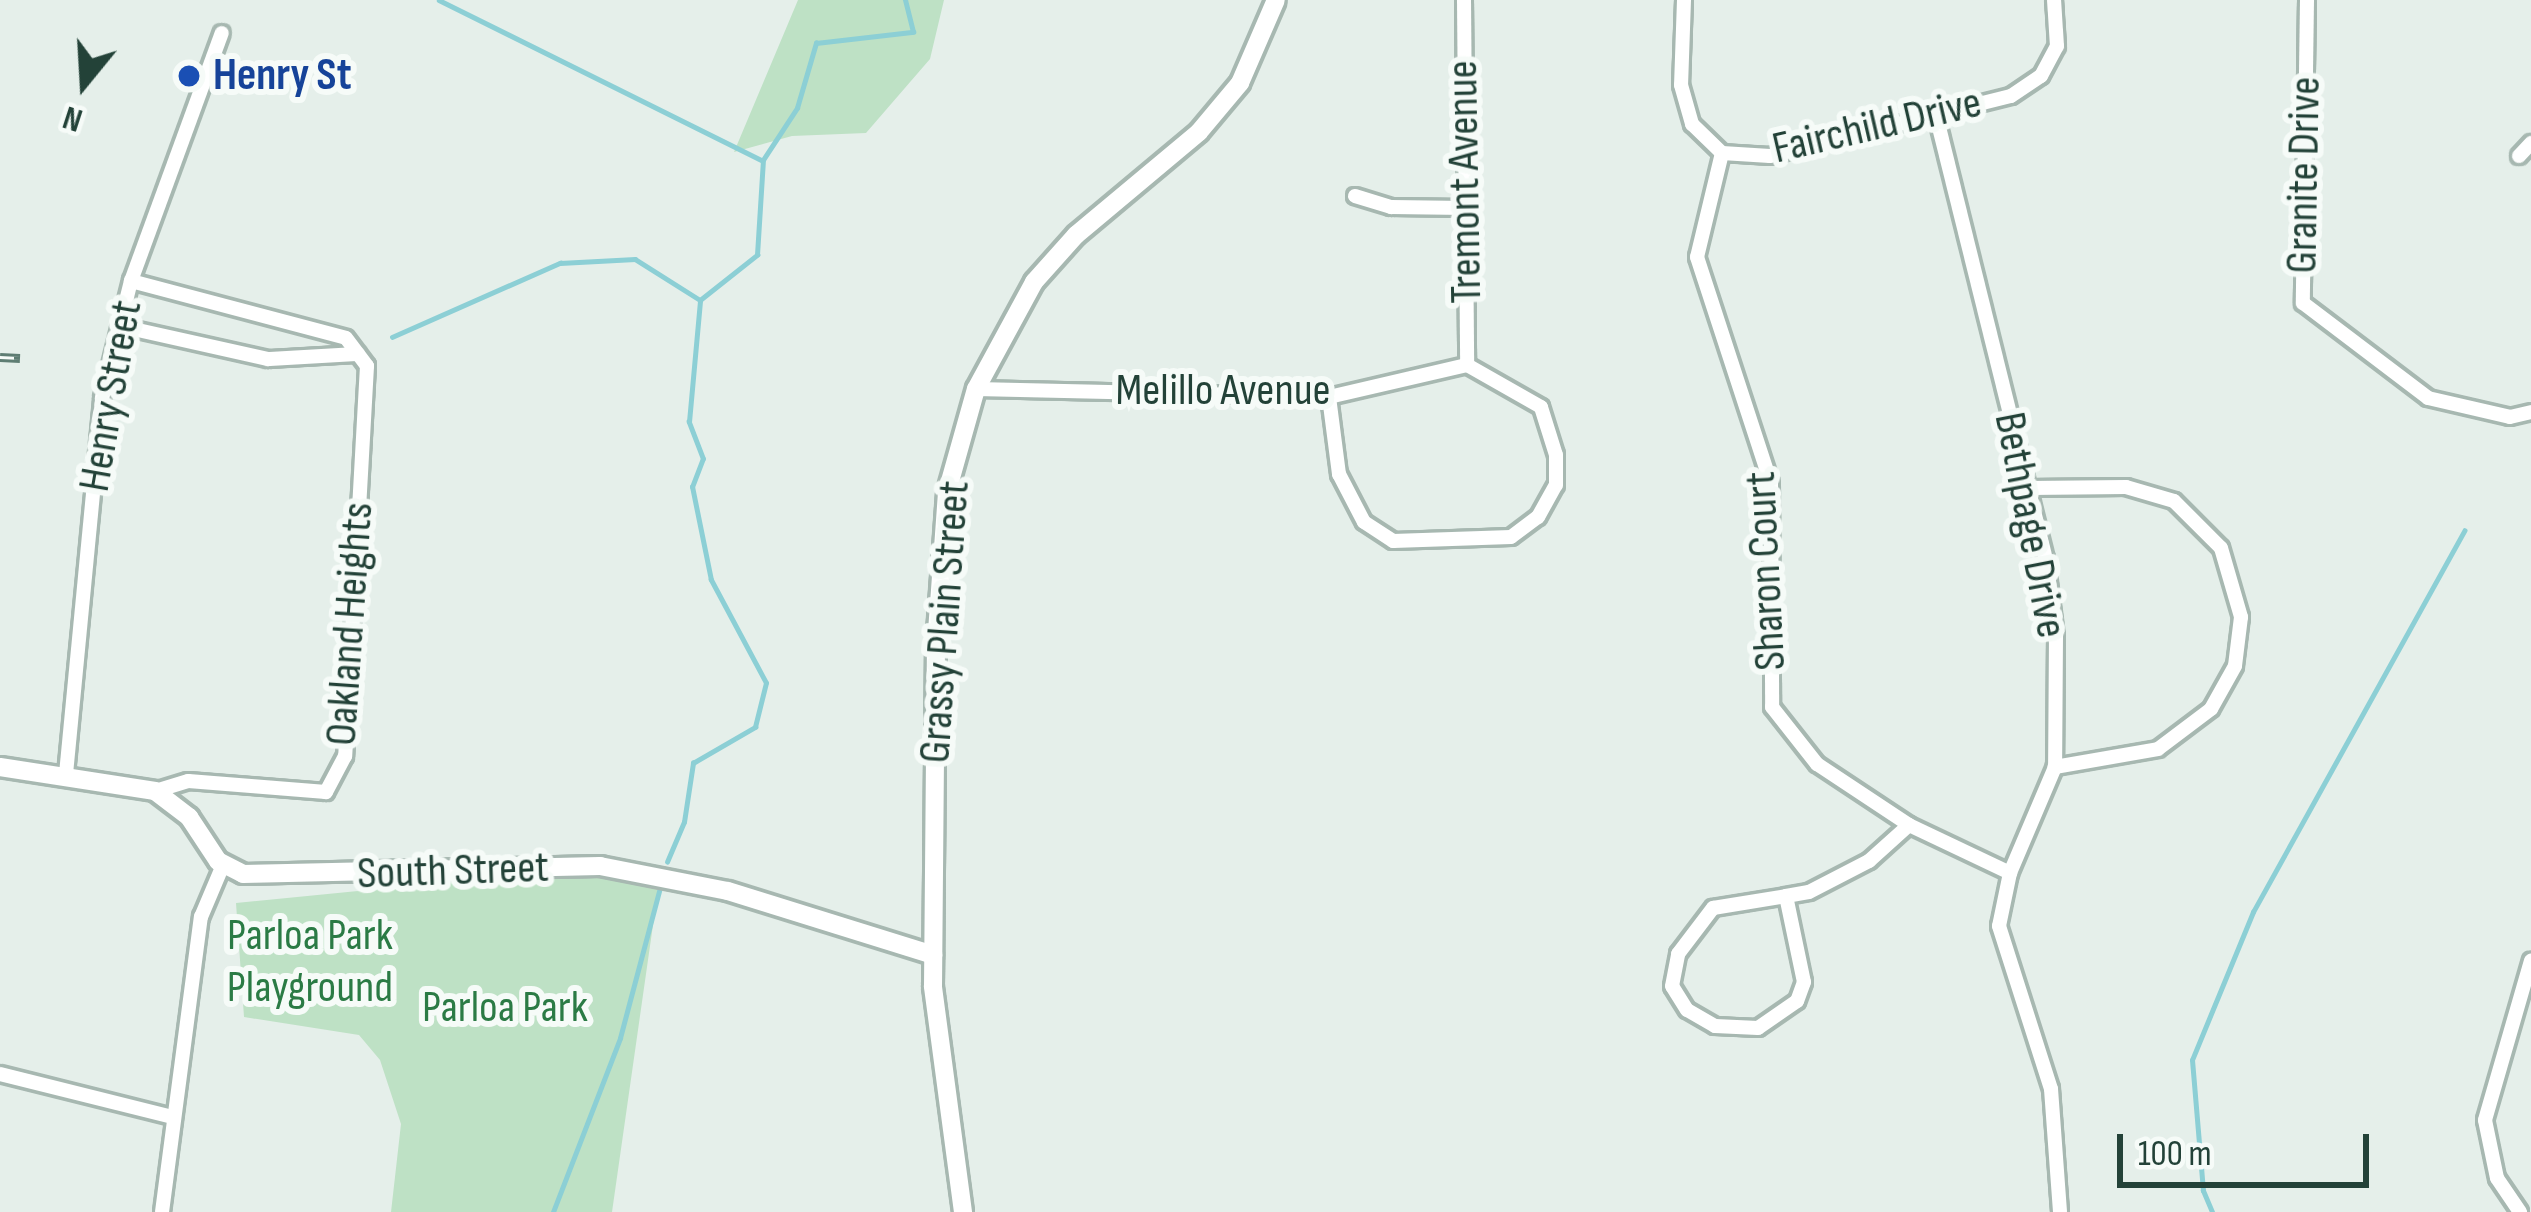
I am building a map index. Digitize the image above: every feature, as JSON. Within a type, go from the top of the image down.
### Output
[{"type":"main road","name":"Grassy Plain Street","points":[[963,1212],[933,955],[939,565],[946,492],[976,389],[1034,282],[1199,132],[1240,83],[1276,0]]},
{"type":"main road","points":[[0,767],[154,791],[189,817],[223,865]]},
{"type":"main road","name":"South Street","points":[[223,865],[243,874],[321,877],[600,866],[728,891],[933,955]]},
{"type":"street","name":"Tremont Avenue","points":[[1464,0],[1467,364]]},
{"type":"street","name":"Fairchild Drive","points":[[1684,0],[1681,85],[1692,124],[1722,153],[1770,156],[2011,95],[2041,76],[2057,46],[2054,0]]},
{"type":"street","name":"Granite Drive","points":[[2307,0],[2302,303],[2428,398],[2510,417],[2531,412]]},
{"type":"street","name":"Henry Street","points":[[66,774],[102,398],[131,281],[222,33]]},
{"type":"street","name":"Bethpage Drive","points":[[1936,115],[2029,488],[2056,636],[2055,767],[2010,873],[2000,926],[2051,1089],[2060,1212]]},
{"type":"street","points":[[2518,156],[2531,143]]},
{"type":"street","name":"Sharon Court","points":[[1722,153],[1696,257],[1771,483],[1772,707],[1817,764],[1909,824],[2010,873]]},
{"type":"street","points":[[1355,196],[1390,207],[1466,208]]},
{"type":"street","points":[[131,281],[346,338],[358,354]]},
{"type":"street","points":[[120,326],[268,359],[358,354]]},
{"type":"street","name":"Oakland Heights","points":[[154,791],[188,781],[326,792],[345,756],[367,370],[358,354]]},
{"type":"street","name":"Melillo Avenue","points":[[976,389],[1329,397],[1467,364]]},
{"type":"street","points":[[1329,397],[1339,474],[1364,522],[1393,541],[1511,537],[1538,517],[1556,485],[1556,455],[1541,407],[1467,364]]},
{"type":"street","points":[[2029,488],[2126,487],[2174,501],[2221,548],[2241,617],[2235,666],[2211,709],[2158,749],[2055,767]]},
{"type":"street","points":[[1786,896],[1804,982],[1797,1001],[1758,1028],[1715,1026],[1688,1010],[1672,986],[1694,926],[1713,908],[1786,896],[1869,861],[1909,824]]},
{"type":"street","points":[[162,1212],[201,917],[223,865]]},
{"type":"street","points":[[2520,1212],[2497,1178],[2485,1120],[2531,961]]},
{"type":"street","points":[[0,1074],[172,1117]]},
{"type":"green space","points":[[798,0],[944,0],[930,59],[866,133],[792,136],[734,152]]},
{"type":"green space","name":"Parloa Park","points":[[540,873],[608,875],[652,882],[658,890],[612,1212],[391,1212],[401,1124],[380,1060],[359,1035],[244,1017],[236,903]]},
{"type":"waterway","points":[[439,0],[762,160]]},
{"type":"waterway","points":[[667,862],[684,822],[693,763],[755,727],[766,683],[711,580],[692,487],[703,459],[689,422],[700,300],[757,255],[763,160],[797,108],[816,43],[913,32],[905,0]]},
{"type":"waterway","points":[[392,337],[560,263],[635,259],[700,300]]},
{"type":"waterway","points":[[2212,1212],[2203,1191],[2192,1060],[2253,912],[2464,531]]},
{"type":"waterway","points":[[553,1212],[620,1038],[659,891]]},
{"type":"railway","points":[[0,357],[20,358]]},
{"type":"place","name":"Henry St","points":[[189,76]]},
{"type":"park label","name":"Parloa Park Playground","points":[[310,962]]}]
